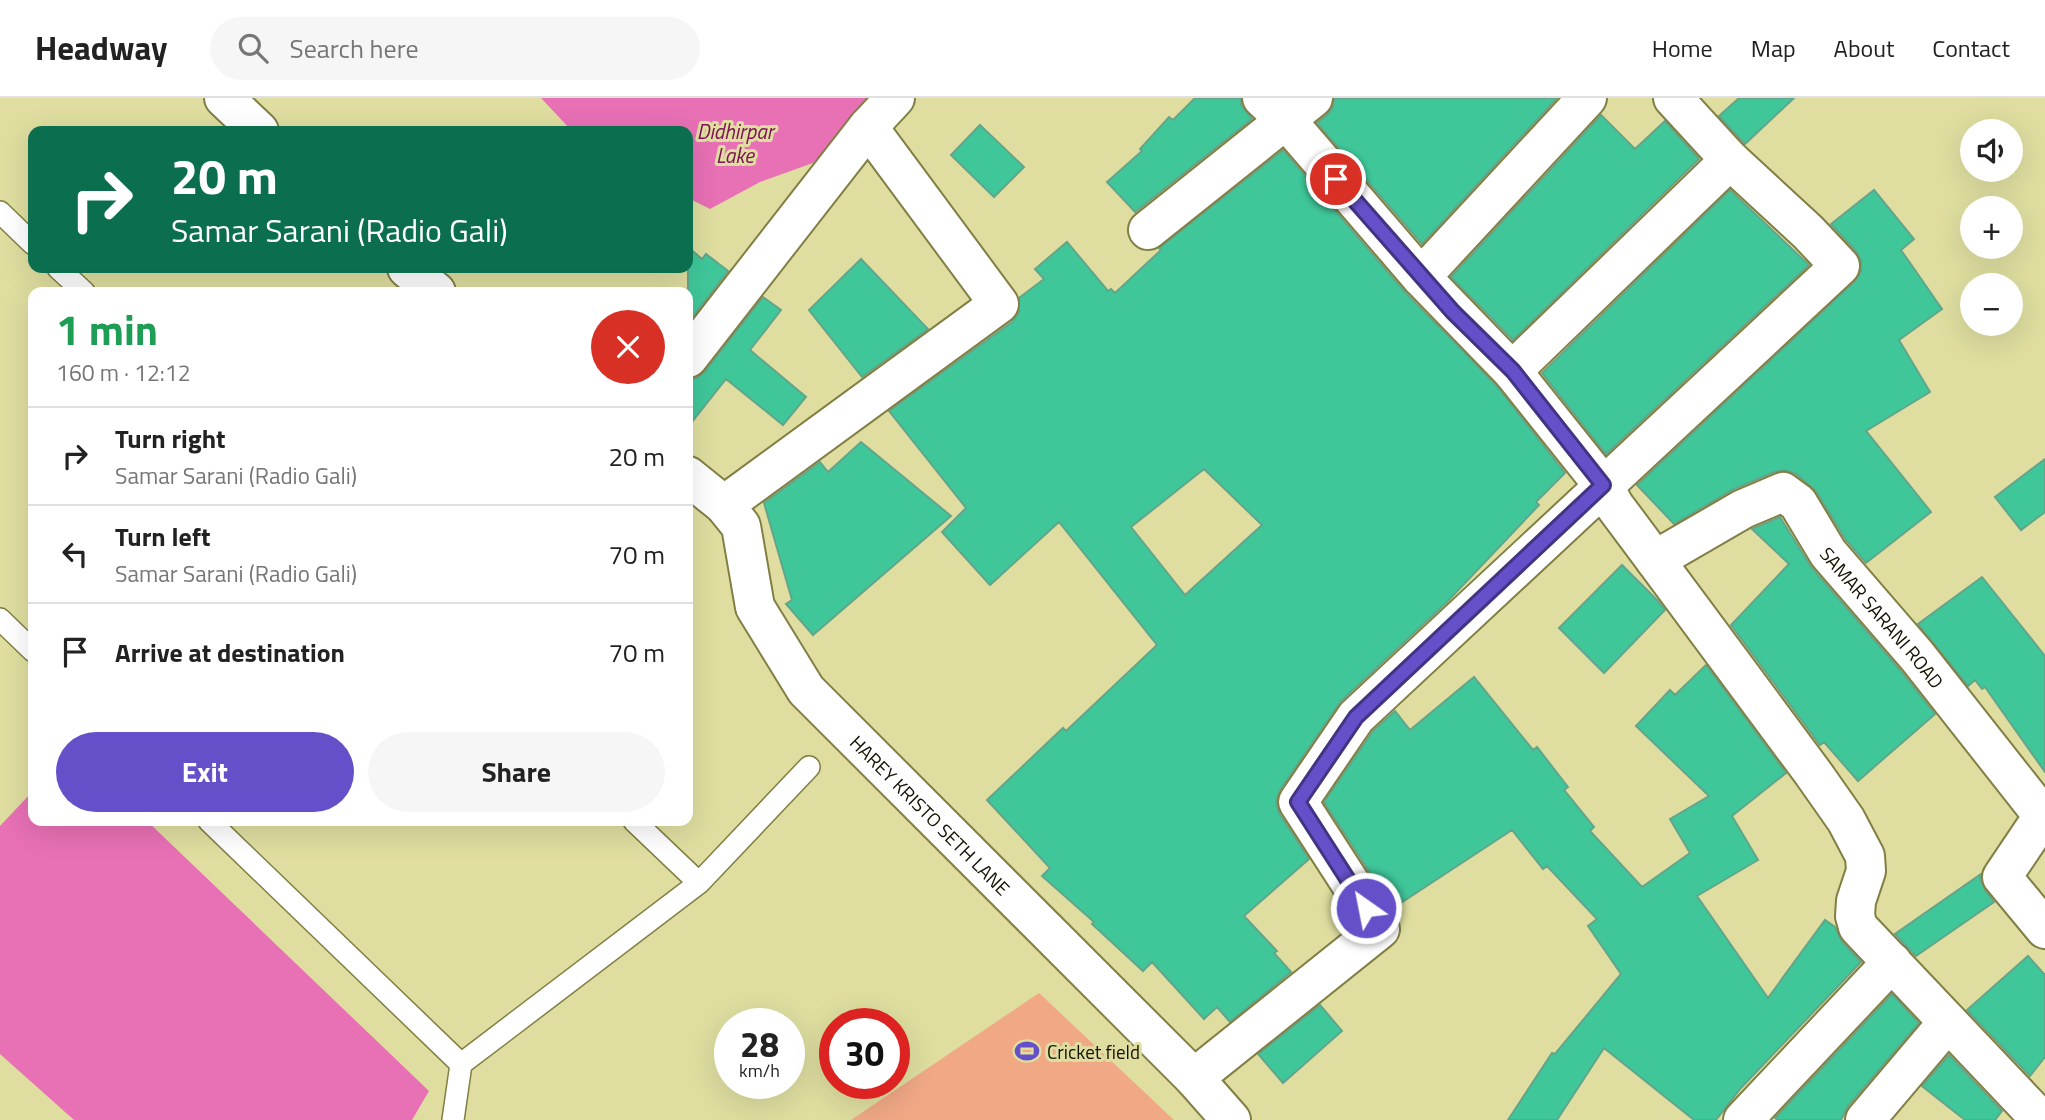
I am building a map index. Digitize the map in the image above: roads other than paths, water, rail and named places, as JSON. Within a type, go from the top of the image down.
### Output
[{"type":"street","points":[[224,98],[254,126]]},
{"type":"street","points":[[693,352],[867,127],[895,98]]},
{"type":"street","points":[[1421,277],[1587,98]]},
{"type":"street","points":[[1194,1078],[1380,929],[1298,802],[1356,717],[1840,266],[1808,232],[1730,160],[1674,98]]},
{"type":"street","points":[[1148,230],[1287,106],[1421,277],[1513,371],[1603,485],[1614,505],[1846,820],[1864,856],[1866,871],[1856,901],[1855,916],[1858,927],[2042,1120]]},
{"type":"street","points":[[724,505],[999,304],[867,127]]},
{"type":"street","points":[[1513,371],[1730,160]]},
{"type":"street","points":[[413,273],[430,287]]},
{"type":"street","name":"HAREY KRISTO SETH LANE","points":[[693,480],[724,505],[741,526],[755,607],[806,690],[1194,1078],[1231,1120]]},
{"type":"street","name":"SAMAR SARANI ROAD","points":[[1655,560],[1743,509],[1783,492],[1798,503],[1828,553],[1917,656],[2043,816],[2002,877],[2045,929]]},
{"type":"street","points":[[1742,1120],[1892,962]]},
{"type":"street","points":[[1865,1120],[1948,1021]]},
{"type":"lane","points":[[0,212],[28,239]]},
{"type":"lane","points":[[63,273],[79,287]]},
{"type":"lane","points":[[0,619],[28,646]]},
{"type":"lane","points":[[453,1120],[461,1064],[699,883],[809,767]]},
{"type":"lane","points":[[214,826],[461,1064]]},
{"type":"lane","points":[[639,826],[699,883]]},
{"type":"water","name":"Didhirpar Lake","points":[[541,98],[869,98],[865,112],[813,163],[760,182],[710,209],[693,200],[693,126],[567,126]]},
{"type":"water","points":[[28,796],[28,826],[152,826],[429,1091],[412,1120],[74,1120],[0,1054],[0,826]]},
{"type":"place","name":"Cricket field","points":[[1027,1051]]}]
